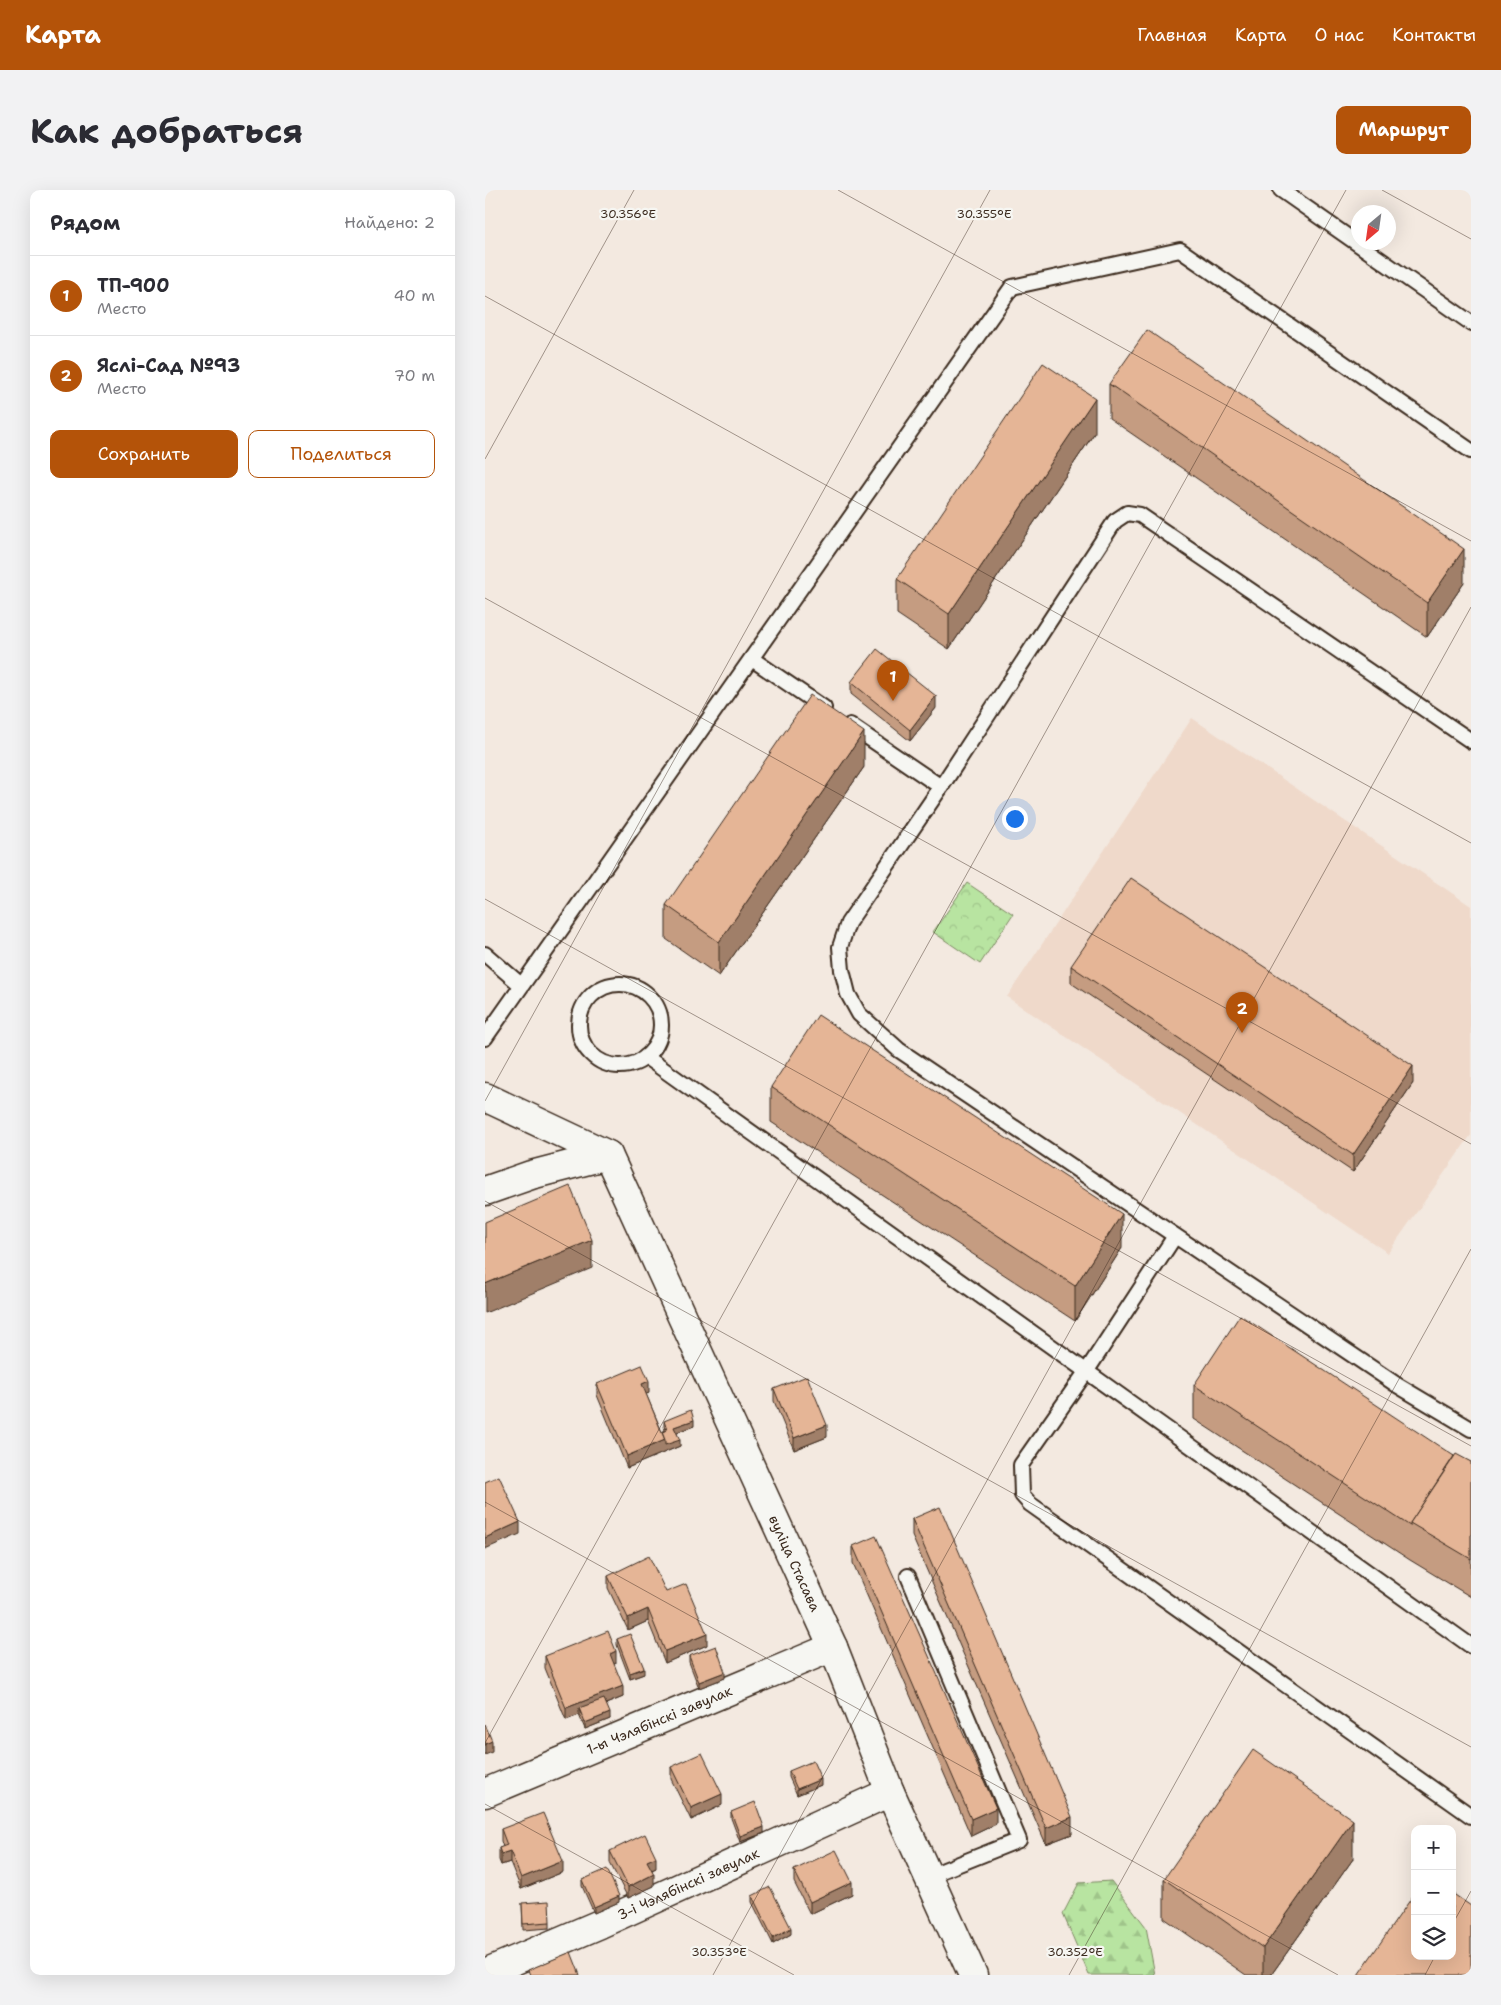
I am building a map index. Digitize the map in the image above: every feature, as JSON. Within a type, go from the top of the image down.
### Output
[{"type":"street","points":[[485,1097],[608,1155]]},
{"type":"street","points":[[485,1191],[531,1175],[608,1155]]},
{"type":"street","name":"вуліца Стасава","points":[[608,1155],[833,1647],[891,1792],[973,1975]]},
{"type":"street","name":"1-ы Чэлябінскі завулак","points":[[485,1793],[833,1647]]},
{"type":"street","name":"3-і Чэлябінскі завулак","points":[[485,1973],[600,1924],[891,1792]]},
{"type":"lane","points":[[1281,190],[1471,323]]},
{"type":"lane","points":[[485,1038],[1012,286],[1180,250],[1471,451]]},
{"type":"lane","points":[[1471,741],[1140,515],[1127,513],[1115,521],[941,787],[848,923],[840,947],[842,970],[849,994],[859,1014],[899,1050],[1397,1385],[1471,1429]]},
{"type":"lane","points":[[752,659],[941,787]]},
{"type":"lane","points":[[485,954],[521,985]]},
{"type":"lane","points":[[611,984],[625,984],[638,987],[649,996],[657,1007],[661,1020],[660,1034],[655,1047],[646,1057],[635,1064],[615,1065],[608,1064],[597,1058],[587,1049],[581,1037],[579,1024],[582,1011],[588,999],[598,990],[611,984]]},
{"type":"lane","points":[[646,1057],[1471,1646]]},
{"type":"lane","points":[[1175,1236],[1086,1372],[1021,1465],[1022,1495],[1026,1500],[1471,1816]]},
{"type":"lane","points":[[908,1576],[1019,1840],[929,1876]]},
{"type":"shaded area","points":[[1192,718],[1471,906],[1471,1135],[1388,1253],[1007,997]]},
{"type":"green space","points":[[967,883],[1013,914],[980,964],[933,932]]},
{"type":"green space","points":[[1111,1881],[1146,1927],[1155,1975],[1089,1975],[1063,1914],[1079,1883]]},
{"type":"building","points":[[1147,330],[1464,549],[1427,603],[1109,384]]},
{"type":"building","points":[[1043,363],[1095,398],[949,614],[897,579]]},
{"type":"building","points":[[877,649],[936,696],[910,730],[851,682]]},
{"type":"building","points":[[810,695],[864,732],[719,942],[666,905]]},
{"type":"building","points":[[1131,878],[1413,1066],[1353,1155],[1071,966]]},
{"type":"building","points":[[818,1015],[1122,1214],[1075,1286],[771,1087]]},
{"type":"building","points":[[570,1186],[592,1240],[485,1284],[485,1222]]},
{"type":"building","points":[[1240,1315],[1454,1456],[1410,1523],[1410,1526],[1194,1385]]},
{"type":"building","points":[[642,1365],[649,1381],[642,1384],[665,1440],[627,1456],[597,1384]]},
{"type":"building","points":[[807,1376],[827,1425],[794,1438],[774,1389]]},
{"type":"building","points":[[691,1410],[694,1420],[674,1427],[680,1440],[665,1445],[662,1432],[667,1430],[664,1421]]},
{"type":"building","points":[[1456,1454],[1471,1462],[1471,1559],[1410,1523]]},
{"type":"building","points":[[499,1476],[520,1522],[485,1538],[485,1482]]},
{"type":"building","points":[[940,1507],[1072,1817],[1046,1828],[912,1519]]},
{"type":"building","points":[[876,1536],[996,1808],[971,1819],[853,1546]]},
{"type":"building","points":[[649,1556],[666,1592],[686,1584],[707,1634],[665,1651],[648,1609],[628,1618],[608,1576]]},
{"type":"building","points":[[608,1631],[616,1651],[610,1654],[623,1686],[566,1708],[545,1656]]},
{"type":"building","points":[[630,1634],[644,1668],[630,1673],[617,1639]]},
{"type":"building","points":[[716,1646],[725,1672],[699,1682],[689,1656]]},
{"type":"building","points":[[604,1699],[610,1713],[585,1723],[579,1708]]},
{"type":"building","points":[[485,1724],[492,1741],[485,1744]]},
{"type":"building","points":[[1253,1750],[1353,1820],[1263,1948],[1164,1879]]},
{"type":"building","points":[[702,1753],[722,1794],[691,1808],[671,1767]]},
{"type":"building","points":[[813,1761],[821,1779],[797,1789],[789,1771]]},
{"type":"building","points":[[755,1802],[764,1827],[740,1836],[731,1812]]},
{"type":"building","points":[[543,1813],[563,1861],[521,1878],[510,1851],[501,1854],[499,1848],[507,1845],[501,1829]]},
{"type":"building","points":[[645,1834],[656,1857],[647,1861],[654,1874],[628,1887],[610,1851]]},
{"type":"building","points":[[836,1850],[852,1882],[810,1902],[794,1870]]},
{"type":"building","points":[[607,1869],[619,1896],[594,1907],[582,1880]]},
{"type":"building","points":[[770,1887],[791,1928],[773,1938],[752,1896]]},
{"type":"building","points":[[1456,1896],[1471,1906],[1471,1975],[1358,1975],[1411,1899],[1411,1960],[1456,1960]]},
{"type":"building","points":[[549,1901],[550,1922],[523,1924],[522,1903]]},
{"type":"building","points":[[571,1952],[580,1975],[530,1975],[528,1970]]},
{"type":"place","name":"ТП-900","points":[[893,701]]},
{"type":"place","name":"Яслі-Сад №93","points":[[1242,1033]]}]
